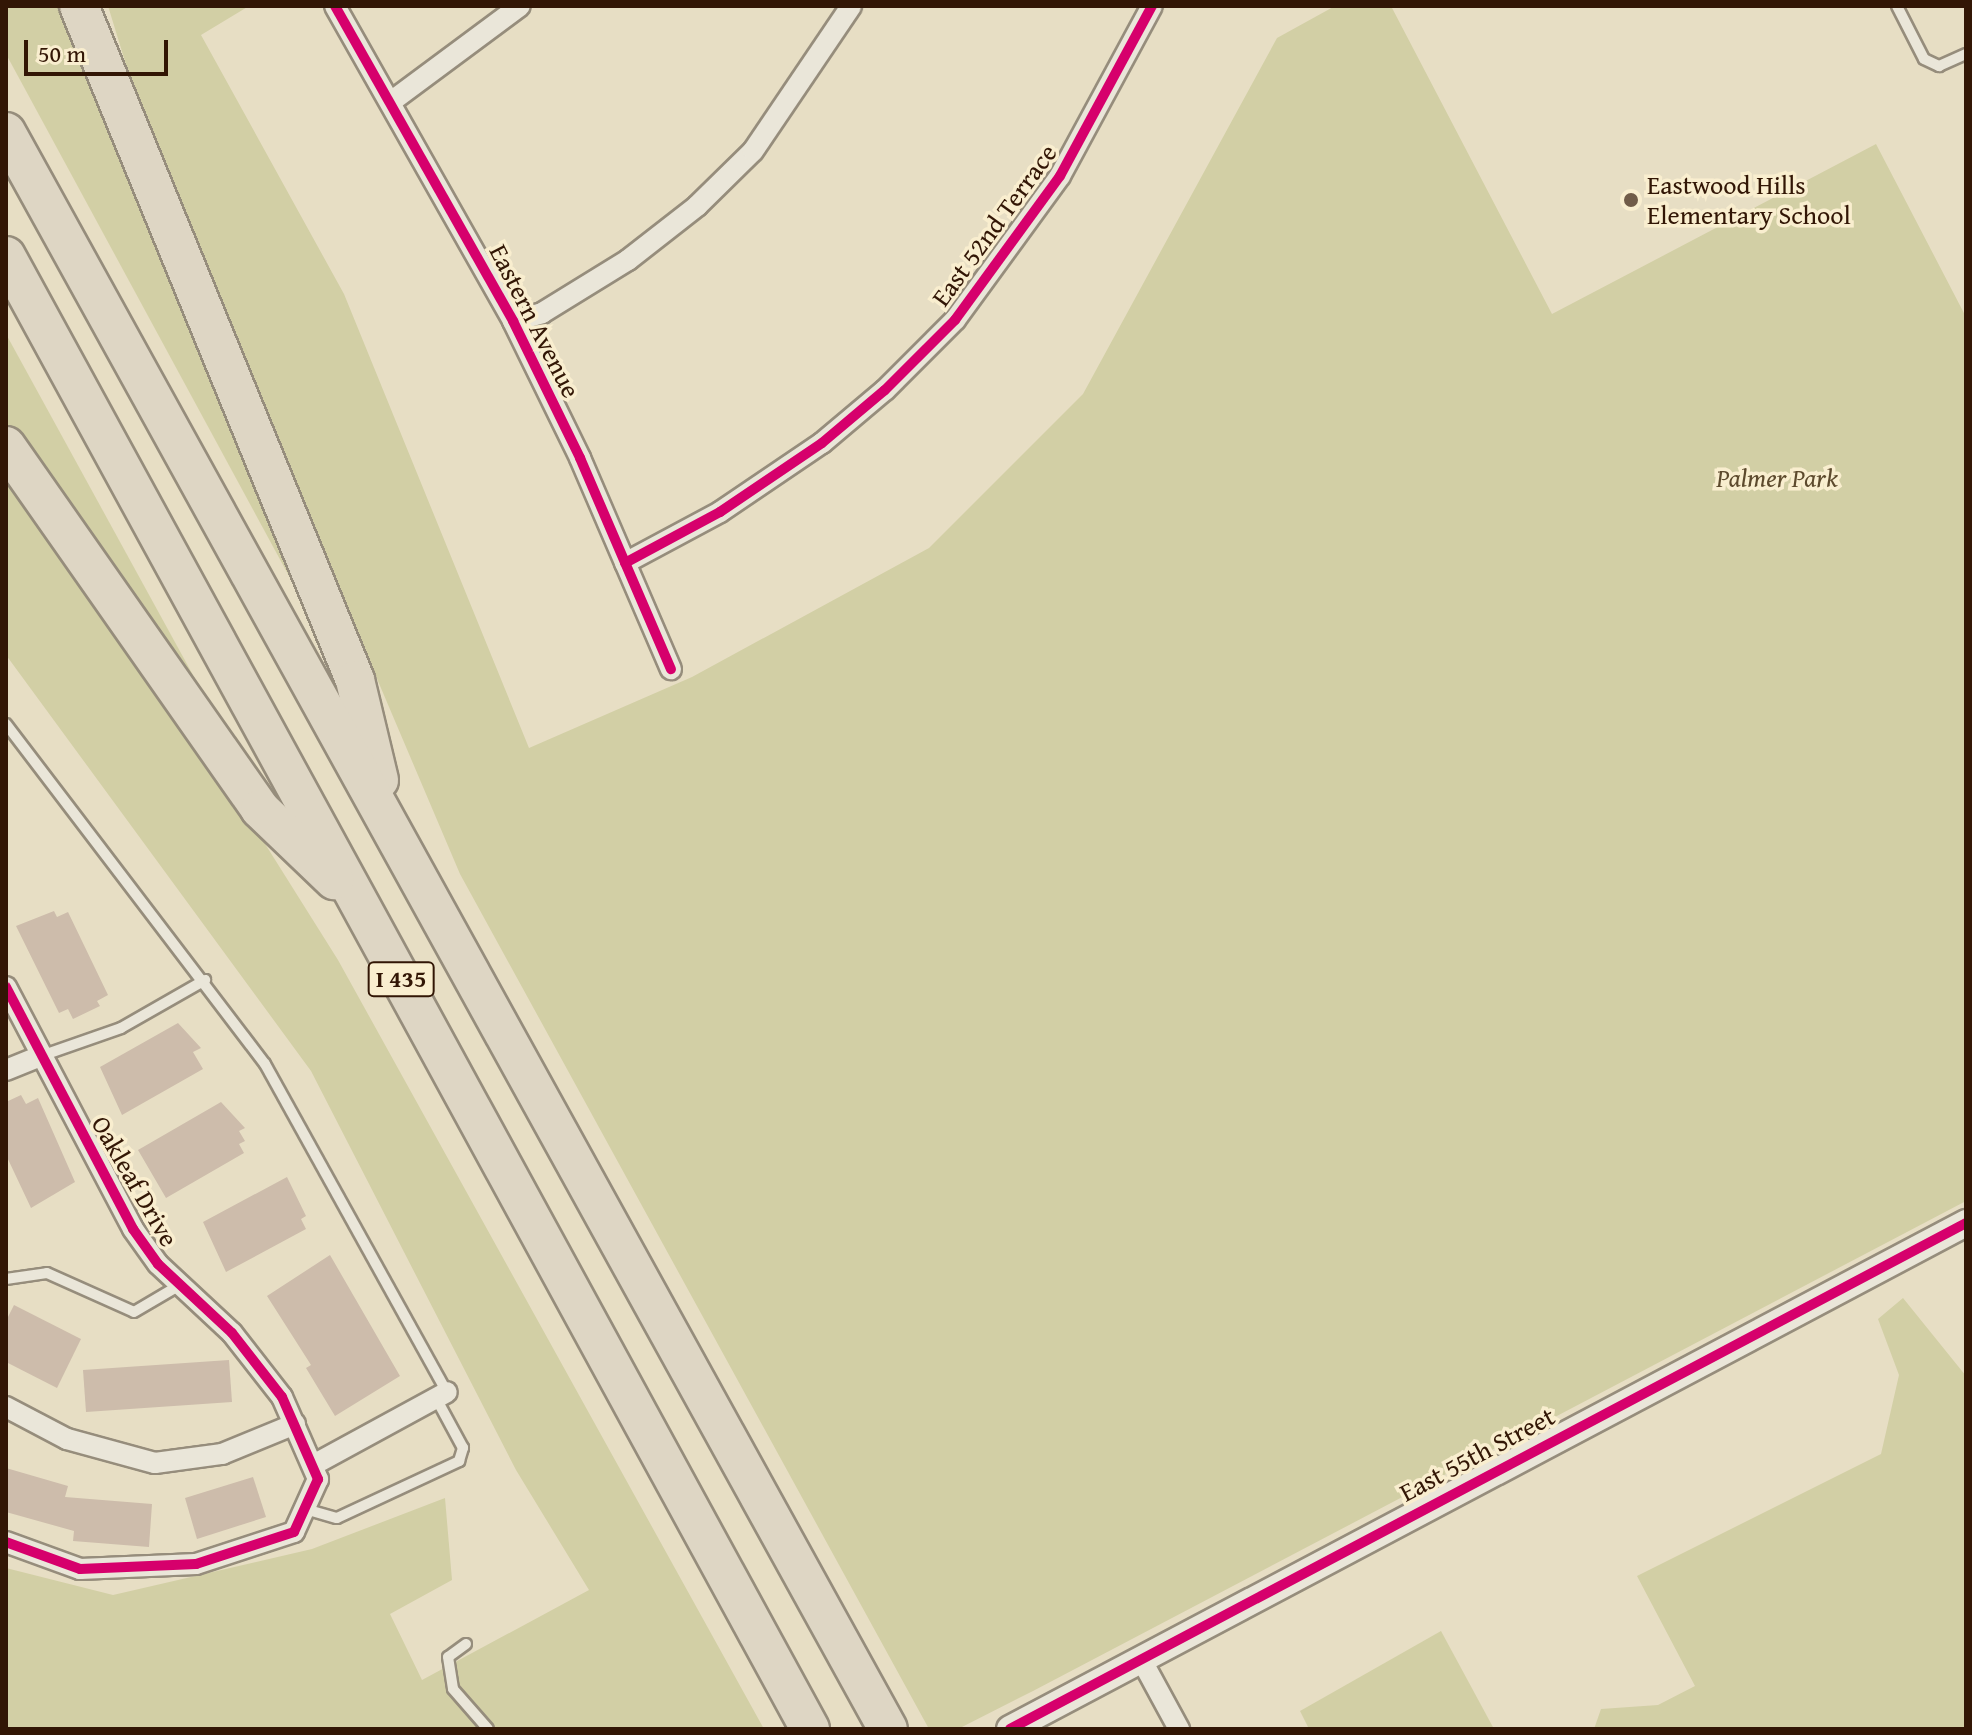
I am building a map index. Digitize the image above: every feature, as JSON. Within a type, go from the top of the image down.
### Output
[{"type":"highway","points":[[84,12],[355,680],[391,829]]},
{"type":"highway","name":"I 435","points":[[6,132],[888,1729]]},
{"type":"highway","name":"I 435","points":[[6,256],[803,1715]]},
{"type":"highway","points":[[6,446],[260,809],[361,906]]},
{"type":"street","name":"Eastern Avenue","points":[[335,6],[392,101],[513,321],[671,669]]},
{"type":"street","points":[[392,101],[520,6]]},
{"type":"street","points":[[513,321],[542,313],[628,260],[697,206],[753,151],[851,6]]},
{"type":"street","name":"East 52nd Terrace","points":[[625,563],[720,512],[822,443],[885,390],[955,320],[1060,176],[1152,6]]},
{"type":"street","name":"Oakleaf Drive","points":[[6,987],[133,1229],[158,1264],[232,1333],[282,1397],[315,1464]]},
{"type":"street","points":[[6,1070],[41,1056]]},
{"type":"street","name":"East 55th Street","points":[[1010,1729],[1966,1223]]},
{"type":"street","points":[[6,1542],[80,1569],[196,1564],[294,1532],[318,1479],[315,1464],[442,1395]]},
{"type":"street","points":[[6,1407],[67,1439],[155,1463],[222,1454],[295,1424]]},
{"type":"street","points":[[1141,1659],[1179,1729]]},
{"type":"lane","points":[[1897,6],[1924,59],[1939,66],[1966,54]]},
{"type":"lane","points":[[6,724],[205,980],[265,1064],[442,1395],[463,1448],[459,1461],[337,1518],[305,1509]]},
{"type":"lane","points":[[41,1056],[121,1028],[205,980]]},
{"type":"lane","points":[[6,1279],[47,1273],[134,1312],[181,1285]]},
{"type":"lane","points":[[466,1644],[448,1657],[453,1689],[488,1729]]},
{"type":"green space","points":[[6,6],[60,6],[321,635],[6,54]]},
{"type":"green space","name":"Palmer Park","points":[[108,6],[249,6],[201,35],[344,294],[529,748],[692,677],[929,548],[1083,394],[1277,38],[1335,6],[1391,6],[1552,314],[1876,144],[1966,317],[1966,1201],[1033,1691],[958,1729],[929,1729],[460,874],[304,507],[128,71]]},
{"type":"green space","points":[[6,334],[216,717],[6,426]]},
{"type":"green space","points":[[6,466],[250,820],[338,960],[764,1729],[6,1729],[6,1568],[113,1595],[312,1549],[445,1498],[452,1580],[390,1614],[422,1680],[589,1590],[516,1470],[311,1071],[6,655]]},
{"type":"green space","points":[[1903,1298],[1966,1376],[1966,1729],[1594,1729],[1601,1709],[1658,1705],[1695,1686],[1637,1576],[1881,1454],[1899,1375],[1878,1319]]},
{"type":"green space","points":[[1441,1631],[1494,1729],[1309,1729],[1300,1711]]},
{"type":"building","points":[[54,911],[57,917],[68,912],[108,995],[97,1001],[100,1006],[73,1019],[68,1009],[59,1013],[16,926]]},
{"type":"building","points":[[178,1023],[201,1048],[193,1052],[203,1069],[122,1115],[100,1067]]},
{"type":"building","points":[[21,1095],[26,1104],[38,1098],[75,1182],[31,1208],[6,1155],[6,1102]]},
{"type":"building","points":[[221,1102],[245,1128],[239,1131],[245,1141],[239,1144],[244,1153],[166,1198],[138,1150]]},
{"type":"building","points":[[287,1177],[306,1216],[301,1219],[306,1229],[226,1272],[203,1222]]},
{"type":"building","points":[[330,1255],[400,1376],[335,1416],[306,1368],[311,1365],[267,1296]]},
{"type":"building","points":[[14,1305],[81,1339],[57,1388],[6,1362],[6,1321]]},
{"type":"building","points":[[229,1360],[232,1402],[86,1412],[83,1370]]},
{"type":"building","points":[[6,1468],[68,1486],[65,1497],[152,1504],[149,1547],[73,1541],[74,1531],[6,1512]]},
{"type":"building","points":[[253,1477],[266,1517],[197,1539],[185,1498]]},
{"type":"cycle path","points":[[335,6],[513,321],[580,458],[671,669]]},
{"type":"cycle path","points":[[625,563],[720,512],[822,443],[885,390],[955,320],[1060,176],[1152,6]]},
{"type":"cycle path","points":[[6,987],[133,1229],[158,1264],[232,1333],[282,1397],[318,1479],[294,1532],[196,1564],[80,1569],[6,1542]]},
{"type":"cycle path","points":[[1010,1729],[1966,1223]]},
{"type":"place","name":"Eastwood Hills Elementary School","points":[[1631,200]]}]
